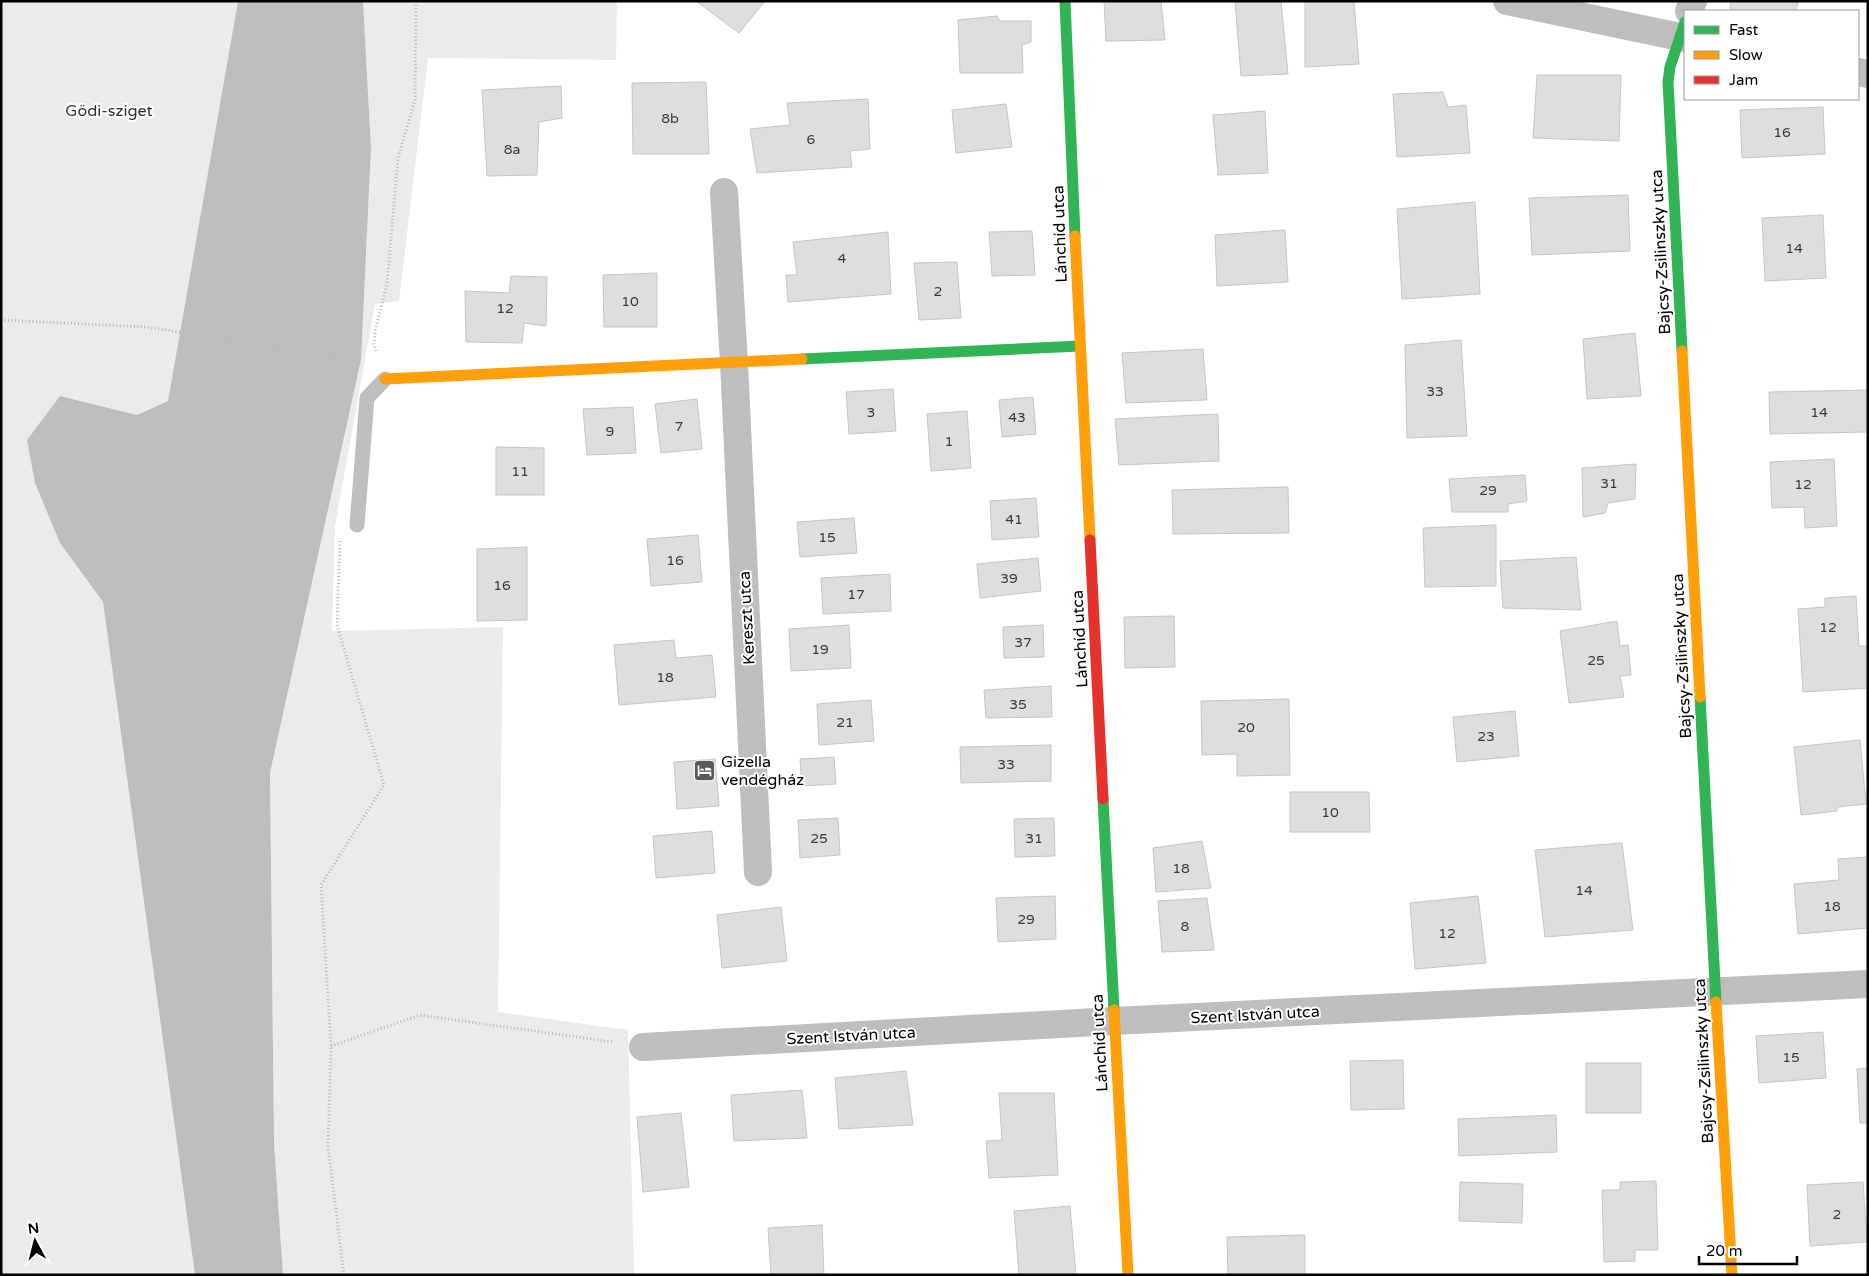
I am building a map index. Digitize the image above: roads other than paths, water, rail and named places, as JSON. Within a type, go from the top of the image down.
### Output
[{"type":"street","name":"Lánchíd utca","points":[[1065,1],[1080,346],[1128,1275]]},
{"type":"street","points":[[1507,1],[1683,32]]},
{"type":"street","name":"Bajcsy-Zsilinszky utca","points":[[1683,32],[1670,67],[1668,82],[1715,990],[1732,1275]]},
{"type":"street","name":"Kereszt utca","points":[[724,192],[758,872]]},
{"type":"street","points":[[385,379],[1080,346]]},
{"type":"street","name":"Szent István utca","points":[[642,1047],[1715,990],[1868,984]]},
{"type":"lane","points":[[357,525],[368,398],[385,379]]},
{"type":"place","name":"Gizella vendégház","points":[[705,770]]},
{"type":"park label","name":"Gödi-sziget","points":[[109,110]]}]
